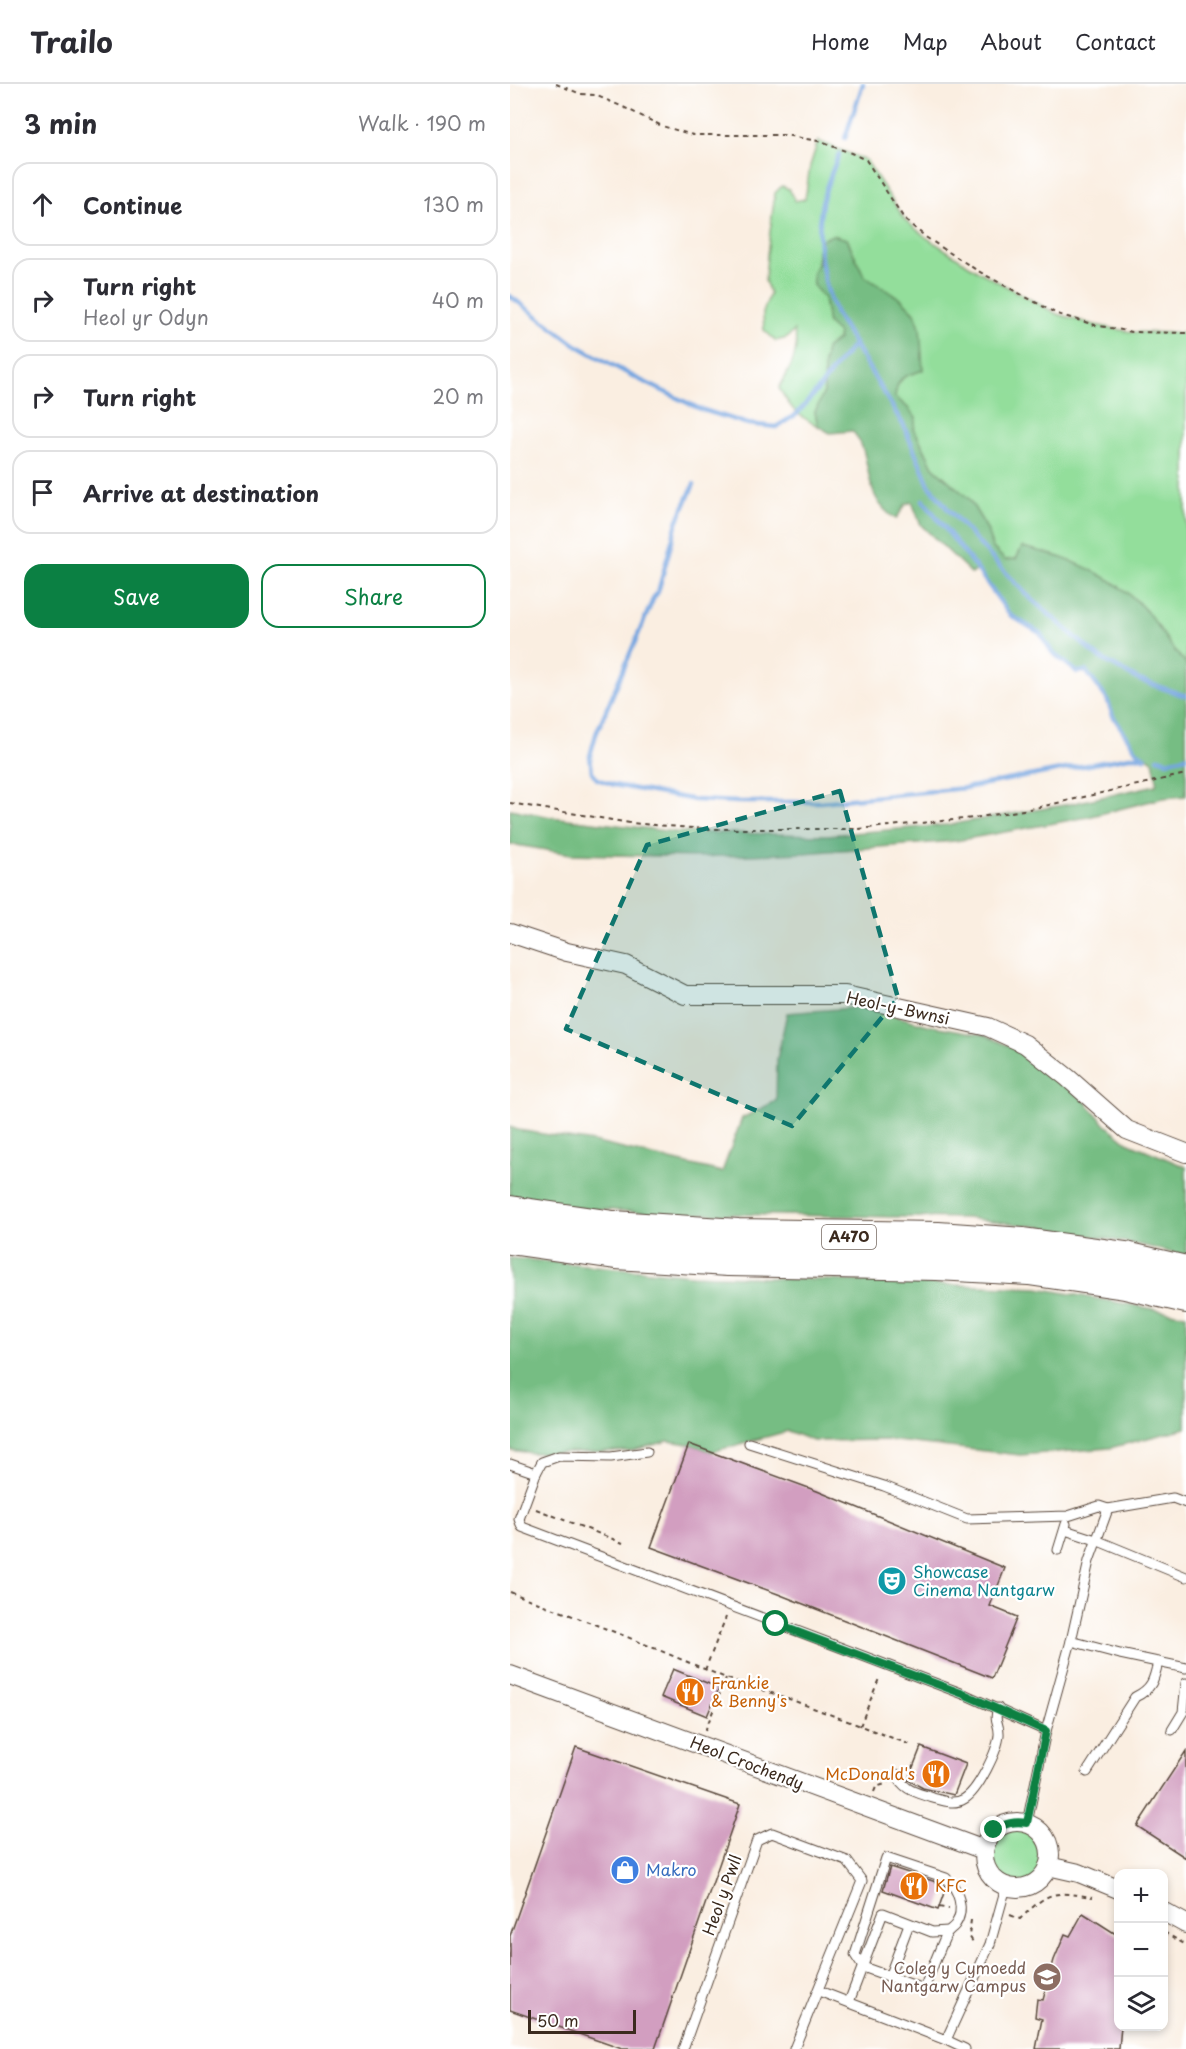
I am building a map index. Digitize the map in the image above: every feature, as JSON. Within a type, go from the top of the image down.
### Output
[{"type":"highway","name":"A470","points":[[510,1212],[613,1227],[715,1233],[938,1238],[1023,1244],[1126,1258],[1186,1272]]},
{"type":"highway","name":"A470","points":[[510,1238],[616,1253],[728,1260],[937,1264],[1029,1269],[1125,1282],[1186,1297]]},
{"type":"street","name":"Heol-y-Bwnsi","points":[[510,933],[567,952],[626,965],[685,995],[845,996],[988,1027],[1025,1044],[1127,1130],[1186,1153]]},
{"type":"street","name":"Heol Crochendy","points":[[510,1675],[984,1850]]},
{"type":"street","points":[[1016,1821],[1037,1828],[1049,1845],[1050,1856],[1048,1866],[1036,1882],[1027,1887],[1016,1888],[1006,1887],[988,1872],[984,1862],[984,1850],[987,1839],[994,1830],[1016,1821]]},
{"type":"street","points":[[1048,1866],[1080,1873],[1114,1887]]},
{"type":"street","points":[[1168,1914],[1186,1924]]},
{"type":"lane","points":[[749,1443],[884,1486],[967,1519],[1068,1516],[1099,1506],[1108,1509],[1173,1498],[1186,1503]]},
{"type":"lane","points":[[647,1452],[611,1457],[559,1456],[542,1462],[519,1519],[522,1527],[998,1708],[1046,1731]]},
{"type":"lane","points":[[510,1464],[536,1473]]},
{"type":"lane","points":[[1027,1823],[1046,1731],[1080,1599],[1096,1540],[1108,1509]]},
{"type":"lane","points":[[1058,1550],[1068,1516]]},
{"type":"lane","points":[[1065,1530],[1096,1540],[1186,1577]]},
{"type":"lane","points":[[1071,1641],[1186,1668]]},
{"type":"lane","points":[[1087,1772],[1135,1697],[1145,1692],[1154,1679],[1158,1662]]},
{"type":"lane","points":[[1172,1730],[1183,1712],[1186,1683]]},
{"type":"lane","points":[[898,1777],[904,1787],[950,1803],[965,1799],[992,1761],[1000,1734],[995,1716],[998,1708]]},
{"type":"lane","name":"Heol y Pwll","points":[[683,2049],[757,1840],[772,1833],[847,1861],[862,1881],[794,2049]]},
{"type":"lane","points":[[886,1858],[946,1878],[959,1895],[960,1911],[956,1924],[948,1931],[924,1989],[863,1966],[855,1954],[886,1858]]},
{"type":"lane","points":[[946,2040],[990,1944],[1006,1887]]},
{"type":"lane","points":[[849,2002],[883,1912],[932,1932],[948,1931]]},
{"type":"lane","points":[[889,1977],[909,1924]]},
{"type":"lane","points":[[819,1991],[965,2049]]},
{"type":"path","points":[[556,84],[623,107],[662,126],[693,135],[784,135],[818,141],[851,153],[867,160],[905,220],[927,238],[978,271],[1057,314],[1095,325],[1132,332],[1186,333]]},
{"type":"path","points":[[510,803],[630,823],[705,830],[858,829],[974,818],[1035,808],[1186,774]]},
{"type":"path","points":[[525,1505],[623,1543]]},
{"type":"path","points":[[510,1592],[625,1636],[705,1670],[784,1697],[910,1746]]},
{"type":"path","points":[[705,1670],[730,1606]]},
{"type":"path","points":[[860,1726],[884,1665]]},
{"type":"path","points":[[699,1745],[726,1678]]},
{"type":"path","points":[[868,1809],[876,1787],[898,1777]]},
{"type":"path","points":[[999,1911],[1020,1919],[1039,1900],[1054,1893],[1101,1899]]},
{"type":"path","points":[[960,1911],[971,1913],[969,1936],[984,1957]]},
{"type":"path","points":[[1168,1934],[1186,1945]]},
{"type":"highlighted area","points":[[840,791],[898,998],[792,1126],[566,1029],[647,845]]},
{"type":"green space","points":[[818,141],[866,160],[905,220],[927,238],[978,271],[1057,314],[1095,325],[1132,332],[1186,333],[1186,663],[1135,599],[1106,578],[1074,562],[1022,547],[1016,559],[1004,560],[992,547],[987,529],[969,499],[933,467],[914,428],[908,408],[895,397],[896,387],[906,374],[917,372],[915,313],[901,299],[864,276],[847,239],[818,249],[813,285],[824,298],[828,323],[839,334],[838,338],[826,349],[824,392],[815,412],[818,426],[799,415],[787,402],[779,388],[793,361],[796,339],[794,331],[787,338],[776,341],[764,330],[763,313],[770,293],[765,281],[767,255],[775,193],[782,186],[789,189],[795,201],[805,199],[810,166]]},
{"type":"green space","points":[[832,235],[847,239],[864,276],[901,299],[915,313],[920,327],[923,370],[900,380],[895,397],[916,418],[914,429],[933,467],[969,499],[987,529],[992,547],[1005,560],[1016,559],[1022,547],[1074,562],[1106,578],[1135,599],[1186,663],[1186,796],[1163,798],[1088,817],[955,841],[804,853],[698,857],[571,854],[510,844],[510,809],[551,817],[675,832],[827,835],[947,825],[1070,804],[1156,785],[1153,761],[1136,750],[1113,716],[1107,699],[1086,671],[1077,672],[1052,652],[1040,633],[1010,615],[978,569],[972,574],[921,525],[912,502],[906,504],[896,519],[884,509],[876,498],[864,452],[852,431],[830,433],[818,426],[815,412],[824,392],[826,349],[838,339],[839,334],[828,324],[824,298],[813,285],[813,272],[819,261],[820,241]]},
{"type":"green space","points":[[863,1007],[928,1025],[984,1035],[1016,1049],[1083,1099],[1106,1125],[1127,1142],[1186,1167],[1186,1256],[1042,1227],[966,1218],[656,1213],[519,1204],[510,1200],[510,1127],[593,1142],[722,1172],[742,1118],[776,1101],[777,1059],[787,1013]]},
{"type":"green space","points":[[510,1258],[693,1275],[1038,1288],[1186,1315],[1186,1428],[1110,1448],[1020,1455],[887,1440],[813,1441],[788,1431],[711,1452],[689,1444],[668,1441],[630,1451],[532,1453],[510,1450]]},
{"type":"green space","points":[[1011,1822],[1023,1822],[1035,1827],[1045,1837],[1050,1855],[1048,1868],[1035,1883],[1023,1888],[1011,1888],[999,1883],[989,1873],[984,1861],[984,1849],[989,1837],[999,1827]]},
{"type":"building","name":"Showcase Cinema Nantgarw","points":[[689,1444],[817,1491],[1005,1568],[990,1606],[1017,1617],[992,1678],[651,1547]]},
{"type":"building","name":"Frankie & Benny's","points":[[673,1669],[719,1688],[707,1716],[661,1697]]},
{"type":"building","name":"Makro","points":[[576,1747],[740,1804],[655,2049],[622,2049],[510,2010],[510,1936]]},
{"type":"building","points":[[921,1747],[966,1764],[954,1795],[923,1788],[908,1780]]},
{"type":"building","points":[[1186,1751],[1186,1858],[1137,1826]]},
{"type":"building","name":"KFC","points":[[890,1867],[946,1887],[938,1910],[883,1890]]},
{"type":"building","points":[[1083,1913],[1114,1933],[1114,2031],[1121,2031],[1119,2049],[1036,2049],[1042,2019],[1035,2017],[1037,1999],[1043,2000],[1054,1960],[1065,1934],[1070,1936]]},
{"type":"waterway","points":[[845,138],[863,84]]},
{"type":"waterway","points":[[839,154],[825,191],[820,217],[821,260],[827,288],[836,314],[904,426],[929,485],[947,508],[1028,596],[1097,656],[1139,680],[1186,696]]},
{"type":"waterway","points":[[510,296],[576,345],[634,377],[700,409],[748,424],[776,427],[797,414],[855,344]]},
{"type":"waterway","points":[[694,484],[677,522],[658,592],[596,734],[590,756],[592,772],[597,779],[614,785],[695,800],[820,802],[965,788],[1135,756],[1145,758]]},
{"type":"waterway","points":[[923,500],[1010,615],[1040,633],[1052,652],[1077,672],[1086,671],[1107,699],[1113,716],[1136,750],[1145,758]]},
{"type":"waterway","points":[[1158,758],[1167,761],[1186,757]]},
{"type":"place","name":"Showcase Cinema Nantgarw","points":[[892,1581]]},
{"type":"place","name":"Frankie & Benny's","points":[[690,1692]]},
{"type":"place","name":"McDonald's","points":[[936,1774]]},
{"type":"place","name":"Makro","points":[[625,1870]]},
{"type":"place","name":"KFC","points":[[914,1886]]},
{"type":"place","name":"Coleg y Cymoedd Nantgarw Campus","points":[[1047,1977]]},
{"type":"route","points":[[776,1624],[966,1695],[1046,1731],[1027,1823],[1016,1821],[994,1830]]}]
